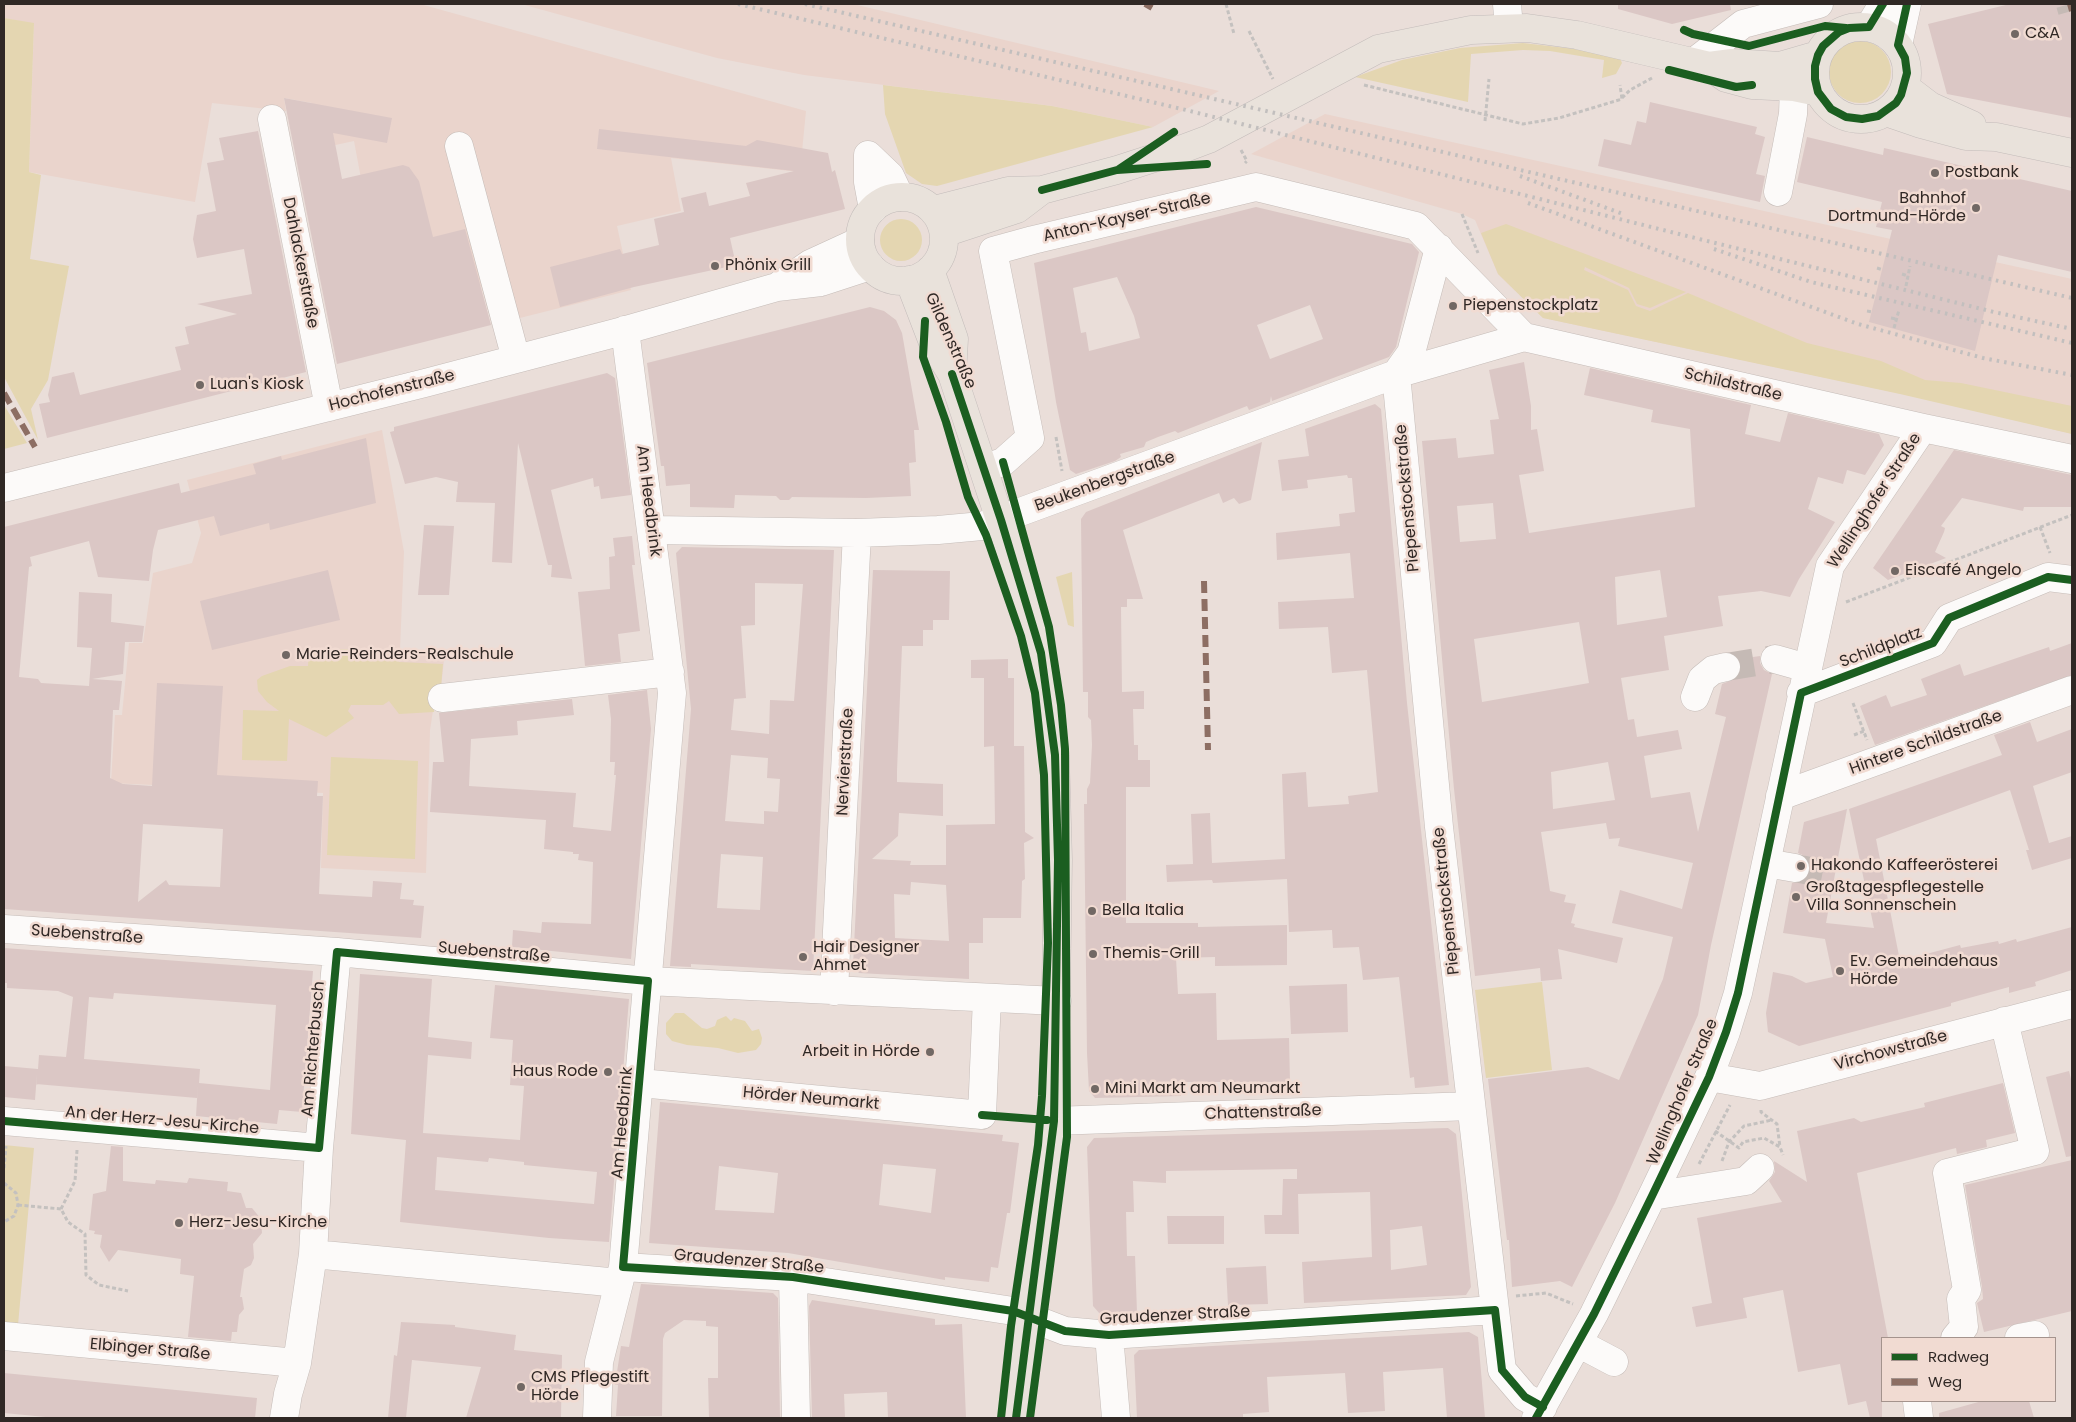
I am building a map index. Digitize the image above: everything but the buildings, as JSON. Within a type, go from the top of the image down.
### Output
[{"type":"main road","points":[[939,222],[1008,192],[1042,190],[1117,170],[1185,148],[1209,139],[1378,49],[1470,30],[1508,16],[1577,35],[1701,64],[1732,63],[1762,67],[1780,66],[1818,55]]},
{"type":"main road","points":[[1701,64],[1726,78],[1750,85],[1806,89],[1831,109],[1846,117],[1862,119],[1886,112],[1896,103],[1905,87],[1907,73],[1905,58],[1898,45],[1885,33],[1869,27],[1859,27],[1840,32],[1827,41],[1818,55],[1815,66],[1815,79],[1806,89]]},
{"type":"main road","points":[[1905,87],[1930,106],[1996,137]]},
{"type":"main road","points":[[1886,112],[1966,136],[1996,137],[2072,153]]},
{"type":"main road","points":[[900,197],[924,203],[939,222],[943,249],[919,275],[891,279],[865,253],[862,226],[873,208],[888,199],[900,197]]},
{"type":"main road","name":"Gildenstraße","points":[[919,275],[954,339],[952,374],[1001,520],[1041,653],[1055,755],[1058,860],[1054,1120],[1016,1418]]},
{"type":"street","points":[[1701,64],[1743,24],[1819,4]]},
{"type":"street","points":[[1869,27],[1883,4]]},
{"type":"street","points":[[1898,45],[1907,4]]},
{"type":"street","points":[[1778,192],[1793,114],[1806,89]]},
{"type":"street","name":"Dahlackerstraße","points":[[272,119],[329,408]]},
{"type":"street","points":[[459,146],[516,359]]},
{"type":"street","points":[[873,208],[868,182],[868,155],[890,176],[900,197]]},
{"type":"street","name":"Anton-Kayser-Straße","points":[[1030,438],[992,251],[1256,187],[1416,226],[1439,248]]},
{"type":"street","points":[[1439,248],[1524,337]]},
{"type":"street","points":[[1396,374],[1411,353],[1439,248]]},
{"type":"street","name":"Hochofenstraße","points":[[4,488],[329,408],[626,330],[777,287],[810,264],[865,253]]},
{"type":"street","name":"Am Heedbrink","points":[[597,1418],[599,1362],[621,1275],[640,1083],[672,693],[626,330]]},
{"type":"street","name":"Schildstraße","points":[[1396,374],[1524,337],[2072,460]]},
{"type":"street","name":"Beukenbergstraße","points":[[652,530],[857,533],[938,530],[982,526],[1396,374]]},
{"type":"street","name":"Piepenstockstraße","points":[[1396,374],[1439,827],[1502,1370],[1540,1413]]},
{"type":"street","name":"Wellinghofer Straße","points":[[1540,1413],[1578,1343],[1652,1196],[1708,1077],[1738,994],[1830,566],[1923,428]]},
{"type":"street","points":[[984,468],[1003,462],[1030,438]]},
{"type":"street","name":"Nervierstraße","points":[[834,991],[857,533]]},
{"type":"street","name":"Schildplatz","points":[[1804,681],[1933,643],[1949,618],[2048,578],[2072,580]]},
{"type":"street","points":[[1775,659],[1804,681]]},
{"type":"street","points":[[1695,697],[1702,679],[1713,670],[1726,667]]},
{"type":"street","points":[[442,698],[670,672]]},
{"type":"street","name":"Hintere Schildstraße","points":[[1780,796],[2072,690]]},
{"type":"street","points":[[1766,863],[1795,868]]},
{"type":"street","name":"Suebenstraße","points":[[4,929],[337,952],[648,981]]},
{"type":"street","name":"Am Richterbusch","points":[[284,1418],[288,1394],[297,1363],[312,1254],[318,1148],[337,952]]},
{"type":"street","points":[[648,981],[1057,1001]]},
{"type":"street","points":[[982,1115],[987,998]]},
{"type":"street","name":"Virchowstraße","points":[[1708,1077],[1760,1091],[2004,1020],[2072,1004]]},
{"type":"street","points":[[1961,1336],[1964,1326],[1961,1299],[1967,1290],[1948,1173],[2035,1151],[2004,1020]]},
{"type":"street","name":"Hörder Neumarkt","points":[[640,1083],[982,1115]]},
{"type":"street","name":"Chattenstraße","points":[[1054,1120],[1470,1106]]},
{"type":"street","name":"An der Herz-Jesu-Kirche","points":[[4,1121],[318,1148]]},
{"type":"street","points":[[1652,1196],[1746,1181],[1760,1168]]},
{"type":"street","name":"Graudenzer Straße","points":[[312,1254],[621,1275],[793,1276],[1028,1315],[1065,1331],[1109,1335],[1494,1304]]},
{"type":"street","points":[[793,1276],[796,1418]]},
{"type":"street","points":[[1109,1335],[1116,1418]]},
{"type":"street","name":"Elbinger Straße","points":[[4,1336],[297,1363]]},
{"type":"street","points":[[1578,1343],[1614,1362]]},
{"type":"street","points":[[1917,1402],[1919,1418]]},
{"type":"path","points":[[1226,4],[1234,34]]},
{"type":"path","points":[[1248,31],[1283,98]]},
{"type":"path","points":[[1356,83],[1523,124],[1559,118],[1622,99],[1630,90],[1661,74]]},
{"type":"path","points":[[1485,122],[1489,79]]},
{"type":"path","points":[[1620,85],[1622,99]]},
{"type":"path","points":[[1240,147],[1247,161]]},
{"type":"path","points":[[1462,214],[1473,242]]},
{"type":"path","points":[[1906,286],[1910,266]]},
{"type":"path","points":[[1877,268],[1883,270]]},
{"type":"path","points":[[1902,274],[1908,276]]},
{"type":"path","points":[[1894,328],[1899,310]]},
{"type":"path","points":[[1866,312],[1872,312]]},
{"type":"path","points":[[1891,318],[1897,319]]},
{"type":"path","points":[[1030,438],[1056,435],[1067,496]]},
{"type":"path","points":[[1819,612],[2072,515]]},
{"type":"path","points":[[1853,703],[1875,762]]},
{"type":"path","points":[[1854,735],[1864,731]]},
{"type":"path","points":[[1686,1191],[1715,1131],[1735,1096],[1760,1091],[1761,1112],[1777,1124],[1780,1147]]},
{"type":"path","points":[[982,1115],[1054,1120]]},
{"type":"path","points":[[1729,1142],[1744,1126],[1772,1120]]},
{"type":"path","points":[[61,1209],[76,1181],[78,1127]]},
{"type":"path","points":[[1715,1131],[1739,1148],[1743,1142]]},
{"type":"path","points":[[4,1183],[16,1193],[18,1205],[14,1216],[4,1222]]},
{"type":"path","points":[[18,1205],[61,1209]]},
{"type":"path","points":[[61,1209],[68,1222],[85,1234],[86,1275],[99,1285],[128,1291]]},
{"type":"path","points":[[1494,1304],[1546,1293],[1558,1298]]},
{"type":"shaded area","points":[[4,4],[420,4],[806,111],[800,172],[671,158],[681,211],[617,226],[631,290],[492,325],[481,286],[427,300],[363,189],[354,141],[326,147],[318,130],[312,103],[284,98],[286,111],[212,103],[195,202],[29,172],[34,24],[4,18]]},
{"type":"shaded area","points":[[521,4],[853,4],[1219,91],[1153,127],[1052,106],[804,75],[717,58]]},
{"type":"shaded area","points":[[4,18],[34,23],[29,172],[41,175],[30,259],[69,266],[48,380],[31,409],[38,440],[4,377]]},
{"type":"shaded area","points":[[1860,41],[1872,43],[1882,50],[1889,60],[1891,72],[1889,84],[1882,94],[1872,101],[1860,103],[1848,101],[1838,94],[1831,84],[1829,72],[1831,60],[1838,50],[1848,43]]},
{"type":"shaded area","points":[[1523,43],[1618,54],[1622,63],[1616,74],[1602,78],[1604,60],[1550,51],[1523,50],[1471,54],[1468,102],[1355,77],[1402,60],[1460,48]]},
{"type":"shaded area","points":[[883,85],[1052,106],[1153,127],[937,186],[922,184],[906,173],[885,114]]},
{"type":"shaded area","points":[[1325,114],[2072,279],[2072,434],[1935,401],[1543,318],[1498,274],[1475,220],[1462,214],[1251,154]]},
{"type":"shaded area","points":[[905,219],[913,222],[919,228],[922,240],[919,252],[913,258],[897,261],[889,258],[883,252],[880,236],[883,228],[889,222]]},
{"type":"shaded area","points":[[1506,224],[1686,292],[1650,308],[1637,304],[1629,288],[1585,267],[1584,270],[1628,290],[1636,306],[1650,311],[1688,293],[1807,343],[1881,361],[1925,380],[1961,383],[2072,406],[2072,434],[1900,394],[1543,318],[1498,274],[1481,233]]},
{"type":"shaded area","points":[[4,405],[27,443],[4,449]]},
{"type":"shaded area","name":"Marie-Reinders-Realschule","points":[[382,430],[404,552],[400,650],[445,651],[441,687],[435,698],[430,730],[426,873],[321,868],[323,793],[111,783],[115,715],[122,715],[129,643],[143,643],[153,573],[192,563],[201,533],[187,480]]},
{"type":"shaded area","points":[[1072,572],[1074,627],[1068,625],[1056,577]]},
{"type":"shaded area","points":[[309,649],[381,649],[381,654],[398,655],[399,662],[443,664],[441,687],[435,698],[434,712],[399,714],[389,701],[383,705],[351,705],[348,711],[354,718],[326,737],[289,719],[287,761],[242,760],[243,710],[279,711],[267,702],[258,691],[257,680],[262,676],[290,666],[308,666]]},
{"type":"shaded area","points":[[331,757],[418,761],[415,859],[327,855]]},
{"type":"shaded area","points":[[1542,982],[1552,1070],[1486,1078],[1475,990]]},
{"type":"shaded area","points":[[675,1013],[684,1013],[702,1028],[707,1029],[715,1026],[717,1020],[726,1016],[731,1021],[734,1018],[745,1021],[752,1031],[759,1029],[762,1038],[761,1044],[756,1050],[738,1053],[672,1041],[666,1034],[666,1023]]},
{"type":"shaded area","points":[[4,1145],[34,1148],[18,1325],[4,1323]]},
{"type":"tunnel","points":[[2070,4],[2072,11]]},
{"type":"tunnel","points":[[1726,667],[1775,659]]},
{"type":"tunnel","points":[[1795,868],[1835,876]]},
{"type":"railway","points":[[738,4],[1186,110],[1994,312],[2072,329]]},
{"type":"railway","points":[[805,4],[2072,298]]},
{"type":"railway","points":[[1520,176],[1623,214]]},
{"type":"railway","points":[[1528,203],[1858,324],[1983,358],[2072,375]]},
{"type":"railway","points":[[1714,249],[1811,282],[2072,343]]},
{"type":"marked path","points":[[1145,4],[1152,8]]},
{"type":"marked path","points":[[2070,4],[2072,11]]},
{"type":"marked path","points":[[4,393],[35,447]]},
{"type":"marked path","points":[[1204,581],[1208,750]]},
{"type":"cycle path","points":[[1883,4],[1869,27],[1849,28],[1839,32],[1823,46],[1818,55],[1815,66],[1818,92],[1831,109],[1846,117],[1862,119],[1878,116],[1896,103],[1901,95],[1907,73],[1905,58],[1898,45],[1907,4]]},
{"type":"cycle path","points":[[1684,30],[1693,34],[1749,46],[1825,26],[1846,28]]},
{"type":"cycle path","points":[[1669,70],[1736,87],[1752,85]]},
{"type":"cycle path","points":[[1119,169],[1174,132]]},
{"type":"cycle path","points":[[1042,190],[1117,170],[1207,164]]},
{"type":"cycle path","points":[[925,321],[923,357],[946,422],[968,497],[986,535],[1021,636],[1035,693],[1044,775],[1048,943],[1042,1096],[1038,1145],[1011,1326],[1001,1418]]},
{"type":"cycle path","points":[[952,374],[1001,520],[1041,653],[1055,755],[1058,860],[1054,1121],[1016,1418]]},
{"type":"cycle path","points":[[1003,462],[1049,627],[1061,705],[1065,749],[1067,1137],[1030,1418]]},
{"type":"cycle path","points":[[1536,1418],[1594,1314],[1709,1077],[1726,1032],[1738,993],[1801,693],[1933,643],[1949,618],[2048,577],[2072,580]]},
{"type":"cycle path","points":[[4,1121],[319,1148],[337,952],[648,981],[623,1267],[793,1277],[1013,1311],[1065,1331],[1109,1335],[1495,1310],[1502,1370],[1525,1397],[1543,1407]]},
{"type":"cycle path","points":[[982,1115],[1047,1120]]},
{"type":"place","name":"C&A","points":[[2015,34]]},
{"type":"place","name":"Postbank","points":[[1935,173]]},
{"type":"place","name":"Bahnhof Dortmund-Hörde","points":[[1976,208]]},
{"type":"place","name":"Phönix Grill","points":[[715,266]]},
{"type":"place","name":"Piepenstockplatz","points":[[1453,306]]},
{"type":"place","name":"Luan's Kiosk","points":[[200,385]]},
{"type":"place","name":"Eiscafé Angelo","points":[[1895,571]]},
{"type":"place","name":"Marie-Reinders-Realschule","points":[[286,655]]},
{"type":"place","name":"Hakondo Kaffeerösterei","points":[[1801,866]]},
{"type":"place","name":"Großtagespflegestelle Villa Sonnenschein","points":[[1796,897]]},
{"type":"place","name":"Bella Italia","points":[[1092,911]]},
{"type":"place","name":"Themis-Grill","points":[[1093,954]]},
{"type":"place","name":"Hair Designer Ahmet","points":[[803,957]]},
{"type":"place","name":"Ev. Gemeindehaus Hörde","points":[[1840,971]]},
{"type":"place","name":"Arbeit in Hörde","points":[[930,1052]]},
{"type":"place","name":"Haus Rode","points":[[608,1072]]},
{"type":"place","name":"Mini Markt am Neumarkt","points":[[1095,1089]]},
{"type":"place","name":"Herz-Jesu-Kirche","points":[[179,1223]]},
{"type":"place","name":"CMS Pflegestift Hörde","points":[[521,1387]]}]
